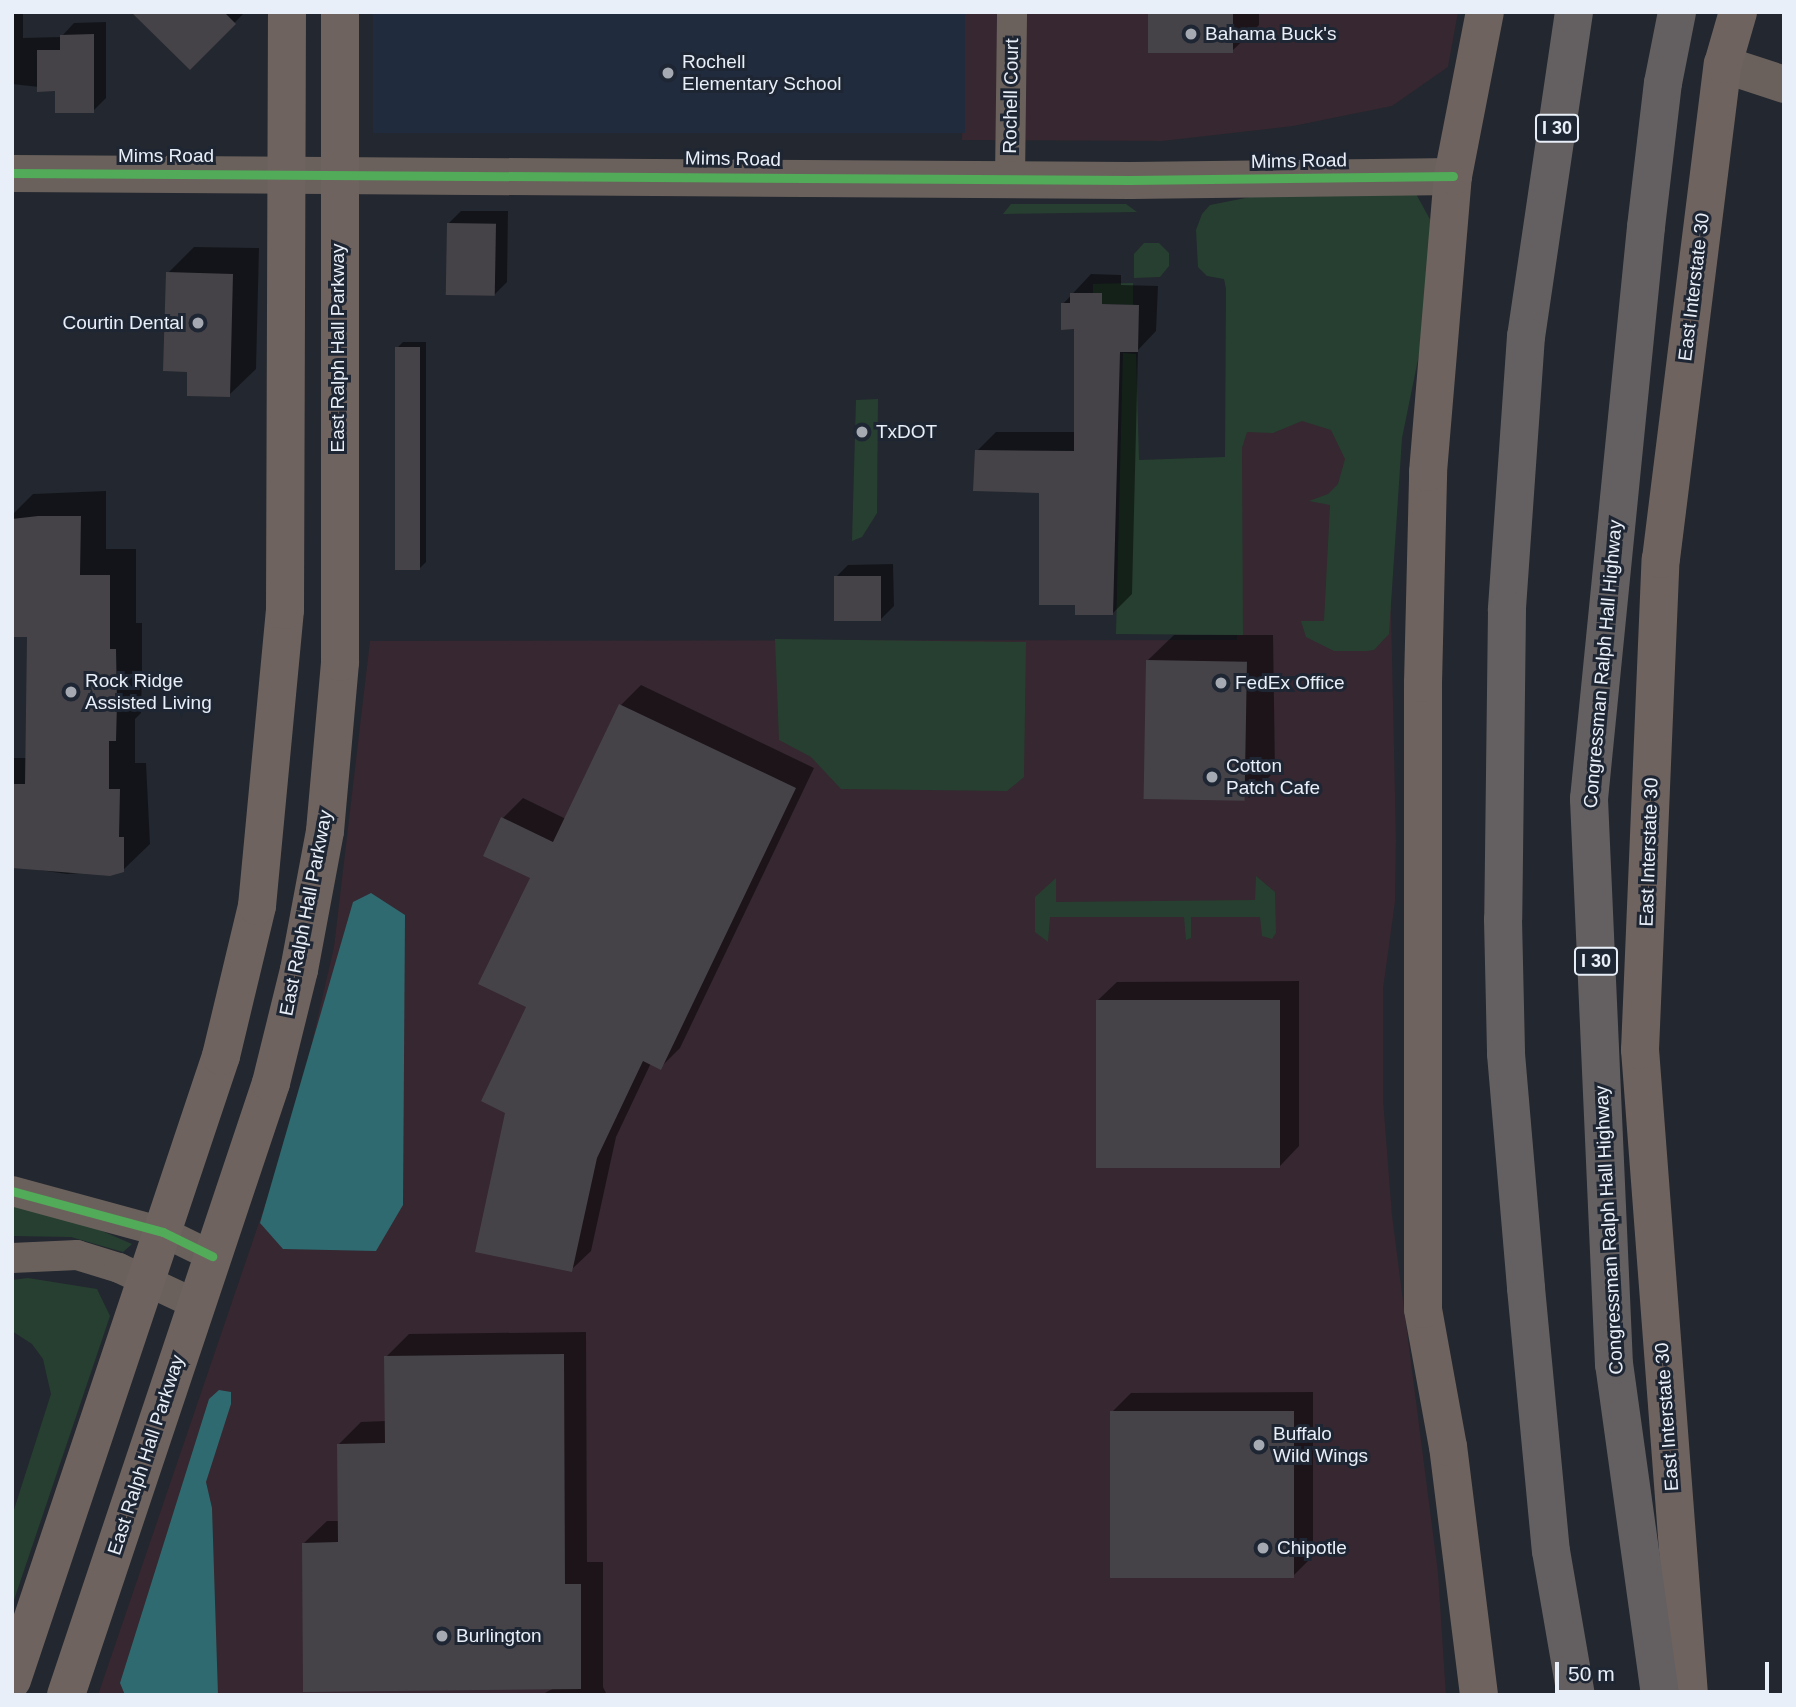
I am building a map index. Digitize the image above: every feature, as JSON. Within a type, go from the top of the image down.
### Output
[{"type":"highway","name":"I 30","points":[[1574,12],[1526,336],[1507,610],[1503,919],[1506,1054],[1527,1302],[1551,1551],[1576,1695]]},
{"type":"highway","name":"Congressman Ralph Hall Highway","points":[[1660,1695],[1614,1365],[1589,799],[1646,226],[1663,83],[1677,12]]},
{"type":"highway","points":[[1646,226],[1681,107],[1698,12]]},
{"type":"main road","points":[[12,1680],[221,1056],[257,906],[285,611],[287,12]]},
{"type":"main road","name":"East Ralph Hall Parkway","points":[[66,1695],[271,1083],[299,970],[325,831],[340,662],[340,12]]},
{"type":"main road","points":[[1479,1695],[1448,1447],[1423,1309],[1423,683],[1428,472],[1453,176],[1485,12]]},
{"type":"main road","name":"East Interstate 30","points":[[1689,1695],[1640,1050],[1661,559],[1723,64],[1738,12]]},
{"type":"street","name":"Rochell Court","points":[[1010,180],[1012,12]]},
{"type":"street","points":[[1723,64],[1784,84]]},
{"type":"street","name":"Mims Road","points":[[12,173],[1010,180],[1453,176]]},
{"type":"street","points":[[12,1191],[163,1232],[212,1256]]},
{"type":"street","points":[[12,1258],[77,1255],[196,1304]]},
{"type":"shaded area","name":"Rochell Elementary School","points":[[373,12],[965,12],[965,133],[373,133]]},
{"type":"shaded area","points":[[965,12],[1458,12],[1448,67],[1392,106],[1293,126],[1162,141],[962,140]]},
{"type":"shaded area","points":[[1239,409],[1395,413],[1390,562],[1395,902],[1383,989],[1383,1099],[1392,1215],[1438,1572],[1446,1695],[98,1695],[294,1120],[334,947],[370,641],[1237,640]]},
{"type":"shaded area","points":[[371,893],[405,915],[403,1205],[376,1251],[283,1249],[260,1223],[353,902]]},
{"type":"shaded area","points":[[219,1390],[231,1392],[231,1404],[206,1482],[212,1508],[218,1695],[125,1695],[120,1683],[209,1399]]},
{"type":"green space","points":[[1362,175],[1415,192],[1433,225],[1435,276],[1402,438],[1389,634],[1374,650],[1366,651],[1334,651],[1306,637],[1301,621],[1324,621],[1330,505],[1309,501],[1328,494],[1338,484],[1345,459],[1331,430],[1302,421],[1273,433],[1247,432],[1242,448],[1243,635],[1116,634],[1123,353],[1136,354],[1139,460],[1225,457],[1226,289],[1224,279],[1207,276],[1198,267],[1196,230],[1202,214],[1210,205]]},
{"type":"green space","points":[[1011,204],[1126,204],[1137,212],[1003,214]]},
{"type":"green space","points":[[1144,243],[1159,243],[1169,253],[1169,266],[1160,277],[1134,278],[1134,254]]},
{"type":"green space","points":[[1133,283],[1133,305],[1102,304],[1102,293],[1093,293],[1093,284]]},
{"type":"green space","points":[[878,399],[877,513],[862,537],[852,541],[856,400]]},
{"type":"green space","points":[[775,639],[1026,642],[1024,777],[1007,791],[841,789],[811,757],[779,740]]},
{"type":"green space","points":[[1256,876],[1275,892],[1276,933],[1272,939],[1262,936],[1260,917],[1191,917],[1191,938],[1186,940],[1184,917],[1050,917],[1048,942],[1035,932],[1035,897],[1056,878],[1056,902],[1255,900]]},
{"type":"green space","points":[[12,1201],[79,1221],[132,1244],[123,1252],[71,1237],[12,1236]]},
{"type":"green space","points":[[28,1278],[97,1289],[110,1316],[12,1606],[12,1516],[51,1394],[43,1359],[32,1344],[12,1331],[12,1280]]},
{"type":"building","points":[[131,12],[224,12],[236,24],[190,70]]},
{"type":"building","name":"Bahama Buck's","points":[[1148,14],[1233,14],[1233,53],[1148,53]]},
{"type":"building","points":[[94,34],[94,113],[55,113],[55,91],[37,92],[37,50],[60,50],[60,35]]},
{"type":"building","points":[[447,223],[496,224],[495,296],[446,295]]},
{"type":"building","name":"Courtin Dental","points":[[166,272],[233,274],[230,397],[187,396],[187,372],[163,371]]},
{"type":"building","points":[[1070,293],[1102,293],[1102,304],[1139,305],[1138,352],[1120,352],[1113,615],[1075,615],[1075,605],[1039,605],[1039,493],[973,491],[975,450],[1074,451],[1074,329],[1061,330],[1061,303],[1070,303]]},
{"type":"building","points":[[395,347],[420,347],[420,570],[395,570]]},
{"type":"building","name":"Rock Ridge Assisted Living","points":[[81,516],[80,575],[110,575],[110,649],[116,649],[117,703],[116,741],[109,741],[109,789],[120,789],[119,837],[124,837],[124,872],[110,876],[12,868],[12,784],[25,784],[27,637],[12,637],[12,519]]},
{"type":"building","points":[[834,576],[881,576],[881,621],[834,621]]},
{"type":"building","points":[[1146,660],[1247,662],[1245,801],[1144,799]]},
{"type":"building","points":[[619,704],[796,788],[661,1070],[643,1061],[597,1158],[572,1272],[475,1252],[505,1113],[481,1101],[526,1007],[478,984],[530,878],[483,856],[501,817],[553,842]]},
{"type":"building","points":[[1096,1000],[1280,1000],[1280,1168],[1096,1168]]},
{"type":"building","points":[[564,1354],[565,1584],[581,1584],[581,1689],[303,1692],[302,1543],[338,1542],[337,1444],[385,1443],[384,1356]]},
{"type":"building","points":[[1110,1411],[1294,1411],[1294,1578],[1110,1578]]},
{"type":"cycle path","points":[[12,173],[1130,180],[1453,176]]},
{"type":"cycle path","points":[[12,1191],[163,1232],[212,1256]]},
{"type":"place","name":"Bahama Buck's","points":[[1191,34]]},
{"type":"place","name":"Rochell Elementary School","points":[[668,73]]},
{"type":"place","name":"Courtin Dental","points":[[198,323]]},
{"type":"place","name":"TxDOT","points":[[862,432]]},
{"type":"place","name":"FedEx Office","points":[[1221,683]]},
{"type":"place","name":"Rock Ridge Assisted Living","points":[[71,692]]},
{"type":"place","name":"Cotton Patch Cafe","points":[[1212,777]]},
{"type":"place","name":"Buffalo Wild Wings","points":[[1259,1445]]},
{"type":"place","name":"Chipotle","points":[[1263,1548]]},
{"type":"place","name":"Burlington","points":[[442,1636]]}]
